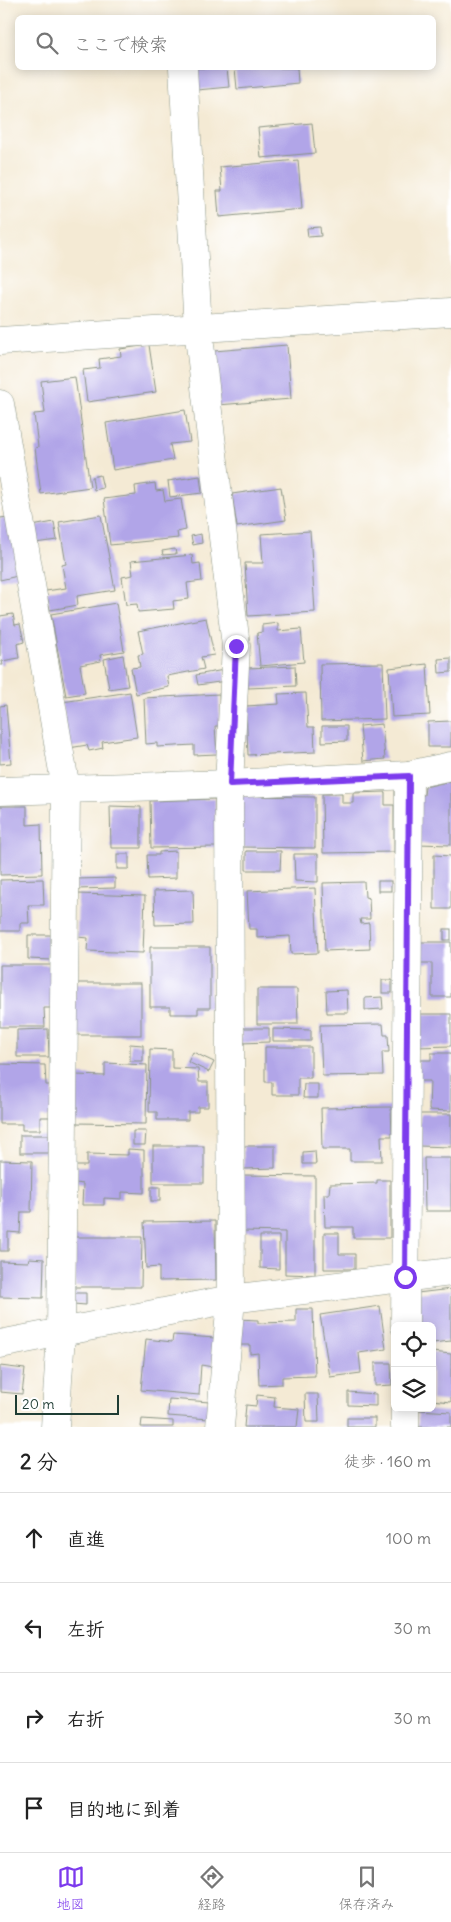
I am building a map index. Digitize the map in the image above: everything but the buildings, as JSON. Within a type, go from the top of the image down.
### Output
[{"type":"street","points":[[183,70],[198,328],[236,646],[230,784],[232,1299],[220,1427]]},
{"type":"street","points":[[0,341],[451,312]]},
{"type":"street","points":[[0,404],[66,789],[61,1334],[55,1427]]},
{"type":"street","points":[[0,790],[230,784],[409,776],[451,766]]},
{"type":"street","points":[[405,1322],[409,776]]},
{"type":"street","points":[[0,1344],[61,1334],[232,1299],[451,1272]]},
{"type":"street","points":[[405,1412],[405,1427]]},
{"type":"route","points":[[236,646],[230,784],[409,776],[405,1277]]}]
